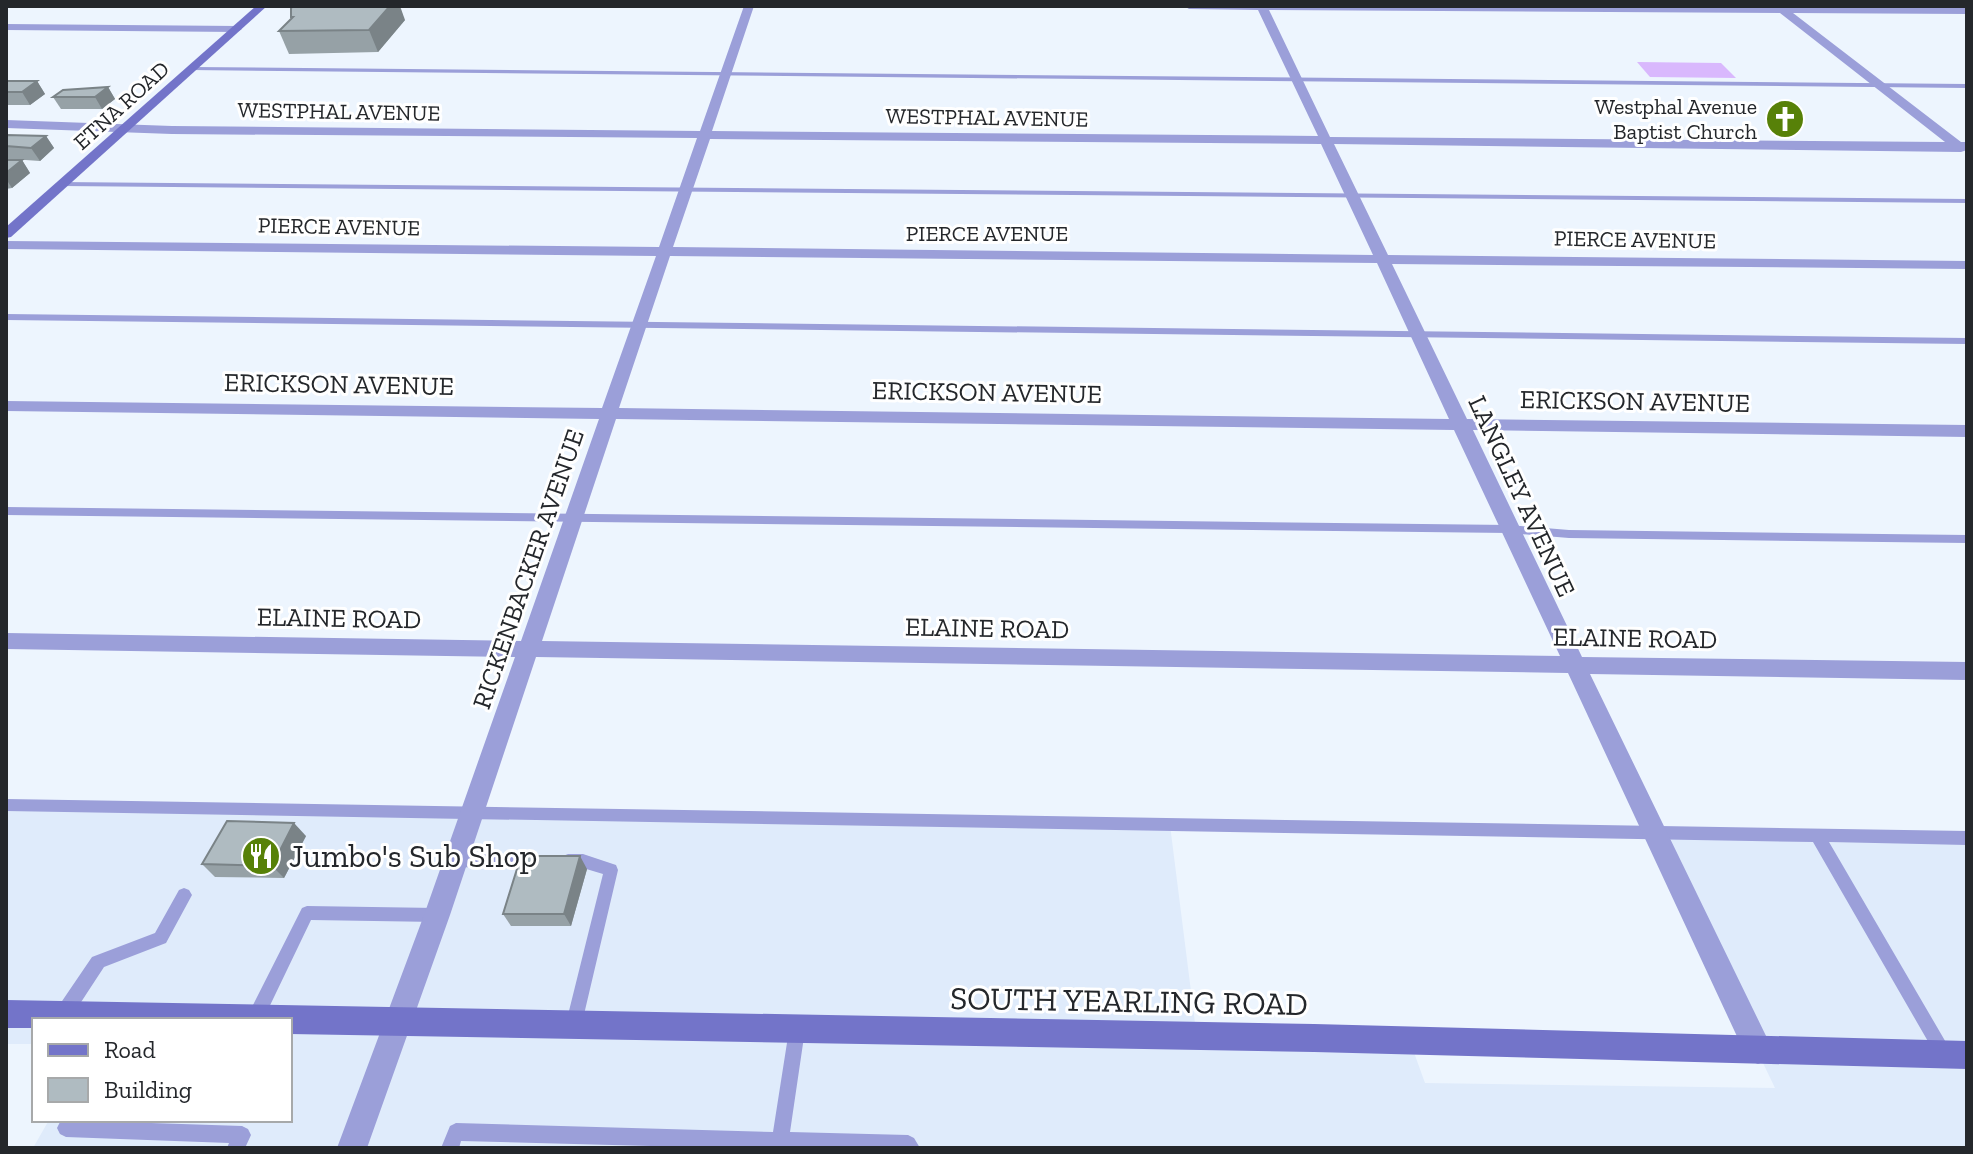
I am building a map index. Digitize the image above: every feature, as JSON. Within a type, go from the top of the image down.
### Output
[{"type":"street","name":"ETNA ROAD","points":[[6,234],[262,6]]},
{"type":"street","name":"RICKENBACKER AVENUE","points":[[352,1148],[400,1023],[749,6]]},
{"type":"street","points":[[1189,6],[1967,11]]},
{"type":"street","name":"LANGLEY AVENUE","points":[[1262,6],[1758,1050]]},
{"type":"street","points":[[1779,8],[1964,148]]},
{"type":"street","points":[[6,27],[237,29]]},
{"type":"street","name":"WESTPHAL AVENUE","points":[[6,124],[125,128],[1964,148]]},
{"type":"street","name":"PIERCE AVENUE","points":[[6,245],[1967,265]]},
{"type":"street","name":"ERICKSON AVENUE","points":[[6,406],[1967,431]]},
{"type":"street","name":"ELAINE ROAD","points":[[6,641],[1967,671]]},
{"type":"street","points":[[6,1014],[127,1018]]},
{"type":"street","name":"SOUTH YEARLING ROAD","points":[[292,1020],[1314,1038],[1956,1054]]},
{"type":"lane","points":[[192,69],[1967,86]]},
{"type":"lane","points":[[62,184],[1967,201]]},
{"type":"lane","points":[[6,317],[1967,341]]},
{"type":"lane","points":[[6,511],[1509,529],[1569,534],[1967,539]]},
{"type":"lane","points":[[6,805],[1965,840]]},
{"type":"lane","points":[[1817,835],[1956,1054]]},
{"type":"lane","points":[[456,860],[511,863],[583,861],[611,870],[574,1026]]},
{"type":"lane","points":[[62,1015],[98,962],[160,938],[184,895]]},
{"type":"lane","points":[[254,1018],[307,913],[437,915]]},
{"type":"lane","points":[[780,1141],[797,1030]]},
{"type":"lane","points":[[69,1122],[66,1128],[242,1135],[236,1148]]},
{"type":"lane","points":[[450,1148],[456,1132],[908,1144],[911,1148]]},
{"type":"shaded area","points":[[1637,62],[1721,63],[1736,78],[1650,77]]},
{"type":"shaded area","points":[[6,804],[1170,825],[1197,1039],[1412,1047],[1425,1083],[1775,1088],[1653,834],[1967,838],[1967,1148],[33,1148],[48,1122],[292,1122],[292,1018],[32,1018],[32,1044],[6,1044]]},
{"type":"building","points":[[390,6],[369,30],[279,31],[293,17],[291,8]]},
{"type":"building","points":[[6,81],[37,81],[22,92],[6,92]]},
{"type":"building","points":[[108,87],[95,97],[53,97],[63,90]]},
{"type":"building","points":[[6,135],[46,136],[31,148],[6,146]]},
{"type":"building","points":[[6,160],[22,160],[6,173]]},
{"type":"building","points":[[227,821],[294,823],[272,866],[202,864]]},
{"type":"building","points":[[521,856],[580,856],[564,914],[503,914]]},
{"type":"place","name":"Westphal Avenue Baptist Church","points":[[1785,119]]},
{"type":"place","name":"Jumbo's Sub Shop","points":[[261,856]]}]
